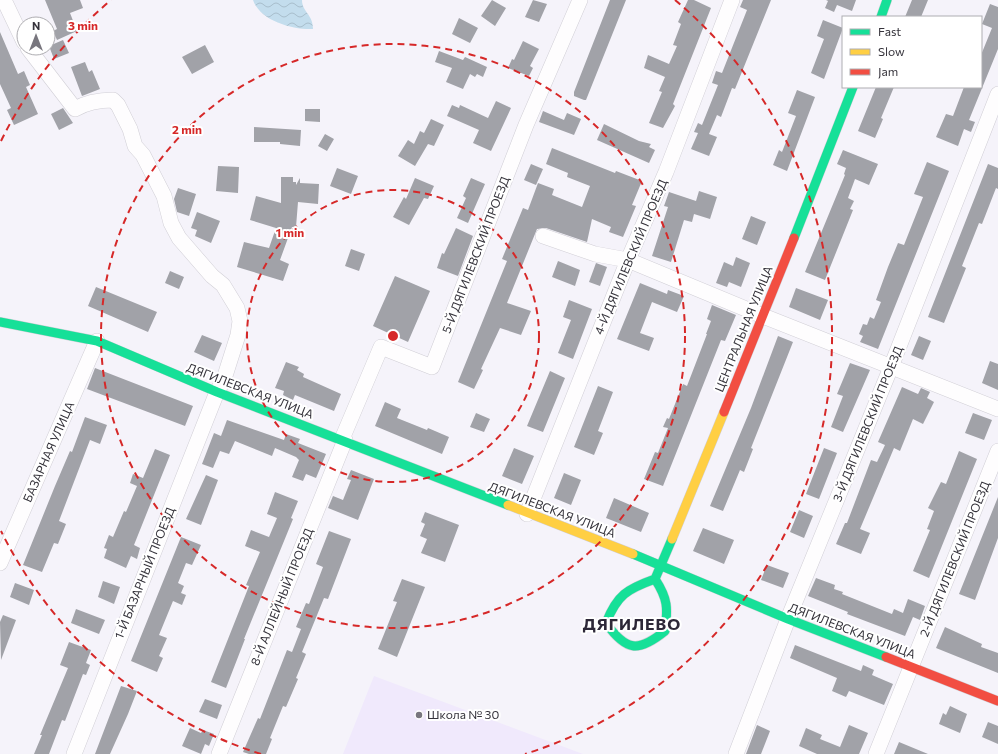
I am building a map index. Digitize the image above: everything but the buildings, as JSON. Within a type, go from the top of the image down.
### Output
[{"type":"street","points":[[4,0],[16,25]]},
{"type":"street","name":"5-Й ДЯГИЛЕВСКИЙ ПРОЕЗД","points":[[344,440],[381,347],[432,367],[526,125],[580,0]]},
{"type":"street","name":"4-Й ДЯГИЛЕВСКИЙ ПРОЕЗД","points":[[527,514],[628,260],[666,172],[732,0]]},
{"type":"street","points":[[881,16],[887,0]]},
{"type":"street","name":"1-Й БАЗАРНЫЙ ПРОЕЗД","points":[[34,56],[75,109],[84,104],[103,100],[113,100],[118,105],[132,134],[135,146],[143,155],[164,196],[171,223],[179,238],[233,299],[240,321],[238,334],[224,379],[217,392],[74,754]]},
{"type":"street","name":"ЦЕНТРАЛЬНАЯ УЛИЦА","points":[[655,578],[763,316],[853,88]]},
{"type":"street","name":"3-Й ДЯГИЛЕВСКИЙ ПРОЕЗД","points":[[736,754],[788,619],[891,367],[998,94]]},
{"type":"street","points":[[543,236],[595,254],[628,260],[763,316],[998,409]]},
{"type":"street","name":"ДЯГИЛЕВСКАЯ УЛИЦА","points":[[0,322],[97,341],[217,392],[344,440],[527,514],[660,565],[788,619],[998,700]]},
{"type":"street","name":"БАЗАРНАЯ УЛИЦА","points":[[0,563],[97,341]]},
{"type":"street","name":"8-Й АЛЛЕЙНЫЙ ПРОЕЗД","points":[[219,754],[344,440]]},
{"type":"street","name":"2-Й ДЯГИЛЕВСКИЙ ПРОЕЗД","points":[[876,754],[998,451]]},
{"type":"street","points":[[655,578],[666,594],[668,608],[665,631],[653,642],[642,647],[628,646],[616,639],[606,623],[612,607],[626,590],[655,578]]},
{"type":"shaded area","name":"Школа № 30","points":[[374,676],[583,754],[343,754]]},
{"type":"water","points":[[253,0],[302,0],[302,4],[313,24],[313,29],[296,28],[278,23],[263,14]]},
{"type":"traffic: fast","points":[[881,16],[887,0]]},
{"type":"traffic: fast","points":[[794,238],[853,88]]},
{"type":"traffic: fast","points":[[0,322],[97,341],[217,392],[508,505]]},
{"type":"traffic: fast","points":[[655,579],[665,598],[667,610],[665,631],[656,638],[640,646],[626,644],[606,623],[610,613],[624,594],[637,586],[655,579],[672,539]]},
{"type":"traffic: fast","points":[[633,554],[788,619],[886,657]]},
{"type":"traffic: slow","points":[[672,539],[724,412]]},
{"type":"traffic: slow","points":[[508,505],[633,554]]},
{"type":"traffic: jam","points":[[724,412],[794,238]]},
{"type":"traffic: jam","points":[[886,657],[998,701]]},
{"type":"place","name":"Школа № 30","points":[[419,715]]},
{"type":"district","name":"ДЯГИЛЕВО","points":[[632,624]]}]
